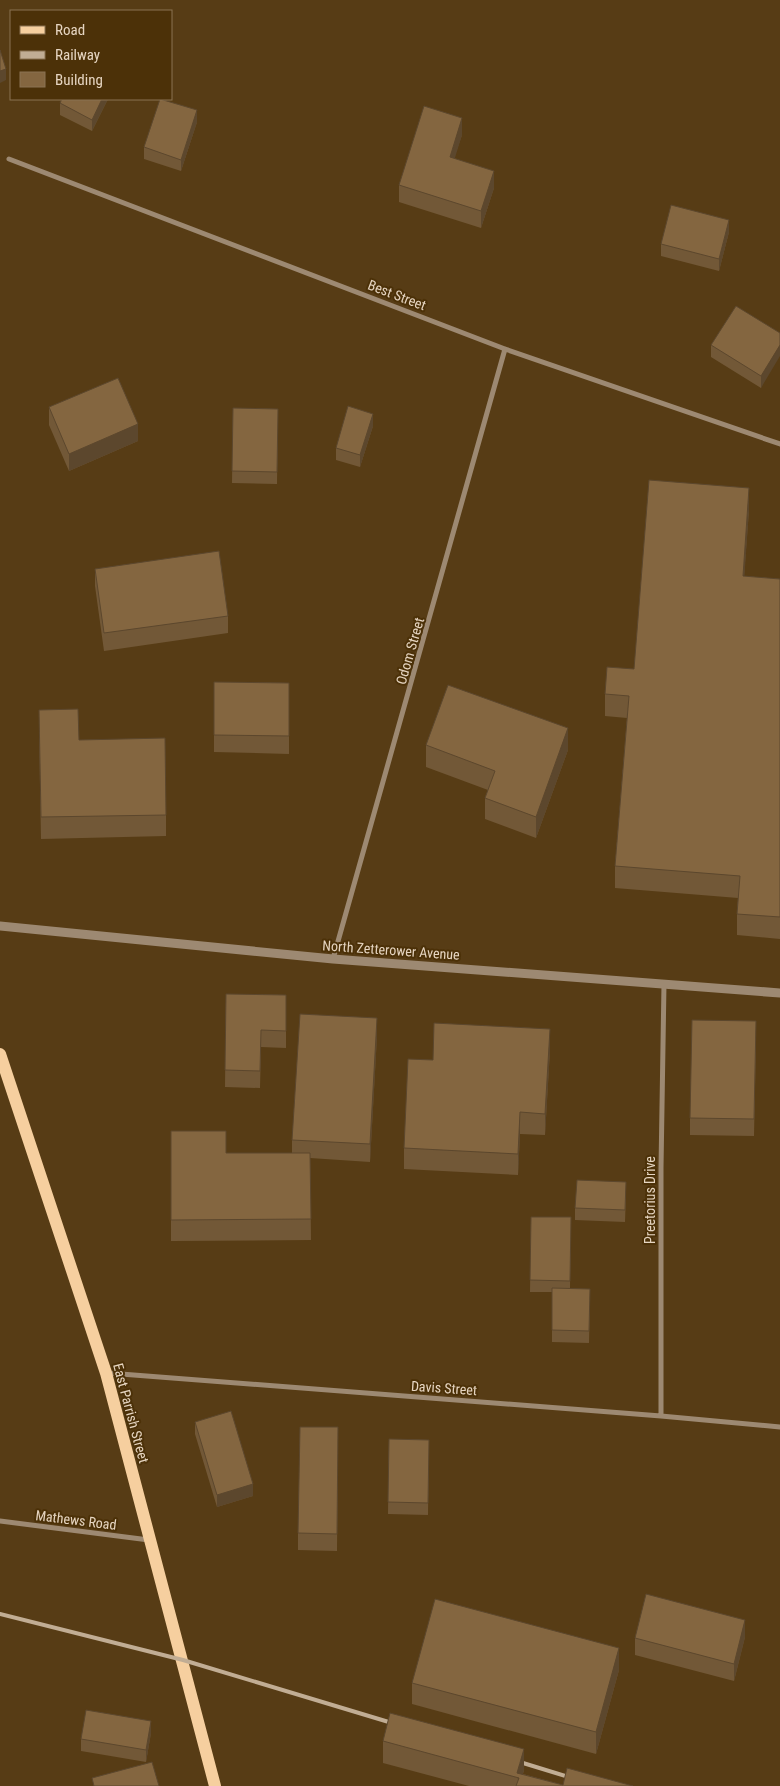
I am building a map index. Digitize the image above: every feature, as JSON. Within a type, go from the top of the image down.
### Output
[{"type":"main road","name":"East Parrish Street","points":[[0,1054],[106,1373],[215,1786]]},
{"type":"street","name":"Best Street","points":[[9,159],[505,349],[780,444]]},
{"type":"street","name":"Odom Street","points":[[334,960],[505,349]]},
{"type":"street","name":"North Zetterower Avenue","points":[[0,926],[334,960],[780,993]]},
{"type":"street","name":"Preetorius Drive","points":[[661,1416],[661,1168],[664,984]]},
{"type":"street","name":"Davis Street","points":[[106,1373],[780,1427]]},
{"type":"street","name":"Mathews Road","points":[[0,1521],[150,1540]]},
{"type":"building","points":[[0,50],[6,69],[0,71]]},
{"type":"building","points":[[62,100],[102,100],[92,120],[60,103]]},
{"type":"building","points":[[160,100],[197,110],[181,160],[144,147]]},
{"type":"building","points":[[424,106],[462,118],[450,157],[494,171],[481,211],[399,185]]},
{"type":"building","points":[[671,205],[729,220],[719,259],[661,244]]},
{"type":"building","points":[[736,306],[780,333],[780,345],[761,376],[711,345]]},
{"type":"building","points":[[118,378],[138,424],[69,454],[49,407]]},
{"type":"building","points":[[348,406],[373,414],[360,455],[336,448]]},
{"type":"building","points":[[233,408],[278,409],[277,472],[232,471]]},
{"type":"building","points":[[649,480],[749,488],[743,576],[780,579],[780,917],[737,914],[740,876],[615,866],[629,696],[605,694],[607,667],[634,669]]},
{"type":"building","points":[[219,551],[228,616],[104,633],[95,569]]},
{"type":"building","points":[[214,682],[289,683],[289,736],[214,735]]},
{"type":"building","points":[[448,685],[568,728],[536,817],[485,798],[495,771],[426,745]]},
{"type":"building","points":[[78,709],[79,740],[165,738],[166,815],[41,817],[39,710]]},
{"type":"building","points":[[226,994],[286,995],[286,1031],[261,1030],[260,1071],[225,1070]]},
{"type":"building","points":[[300,1014],[377,1018],[370,1144],[292,1140]]},
{"type":"building","points":[[692,1020],[756,1021],[754,1119],[690,1118]]},
{"type":"building","points":[[434,1023],[550,1029],[545,1114],[520,1112],[518,1154],[404,1148],[408,1059],[433,1060]]},
{"type":"building","points":[[171,1131],[226,1131],[226,1153],[310,1153],[311,1219],[171,1220]]},
{"type":"building","points":[[577,1180],[626,1182],[625,1210],[575,1208]]},
{"type":"building","points":[[531,1217],[571,1217],[570,1281],[530,1280]]},
{"type":"building","points":[[552,1288],[590,1289],[589,1331],[552,1330]]},
{"type":"building","points":[[231,1411],[253,1484],[217,1495],[195,1422]]},
{"type":"building","points":[[300,1427],[338,1427],[337,1534],[298,1533]]},
{"type":"building","points":[[389,1439],[429,1440],[428,1503],[388,1502]]},
{"type":"building","points":[[646,1594],[745,1620],[734,1664],[635,1638]]},
{"type":"building","points":[[435,1599],[619,1648],[596,1732],[412,1683]]},
{"type":"building","points":[[86,1710],[151,1721],[146,1750],[81,1739]]},
{"type":"building","points":[[390,1713],[524,1749],[517,1773],[563,1785],[567,1768],[633,1786],[516,1786],[519,1778],[383,1741]]},
{"type":"building","points":[[152,1762],[159,1786],[94,1786],[92,1778]]},
{"type":"railway","points":[[0,1614],[183,1660],[402,1726]]},
{"type":"railway","points":[[510,1759],[598,1786]]}]
